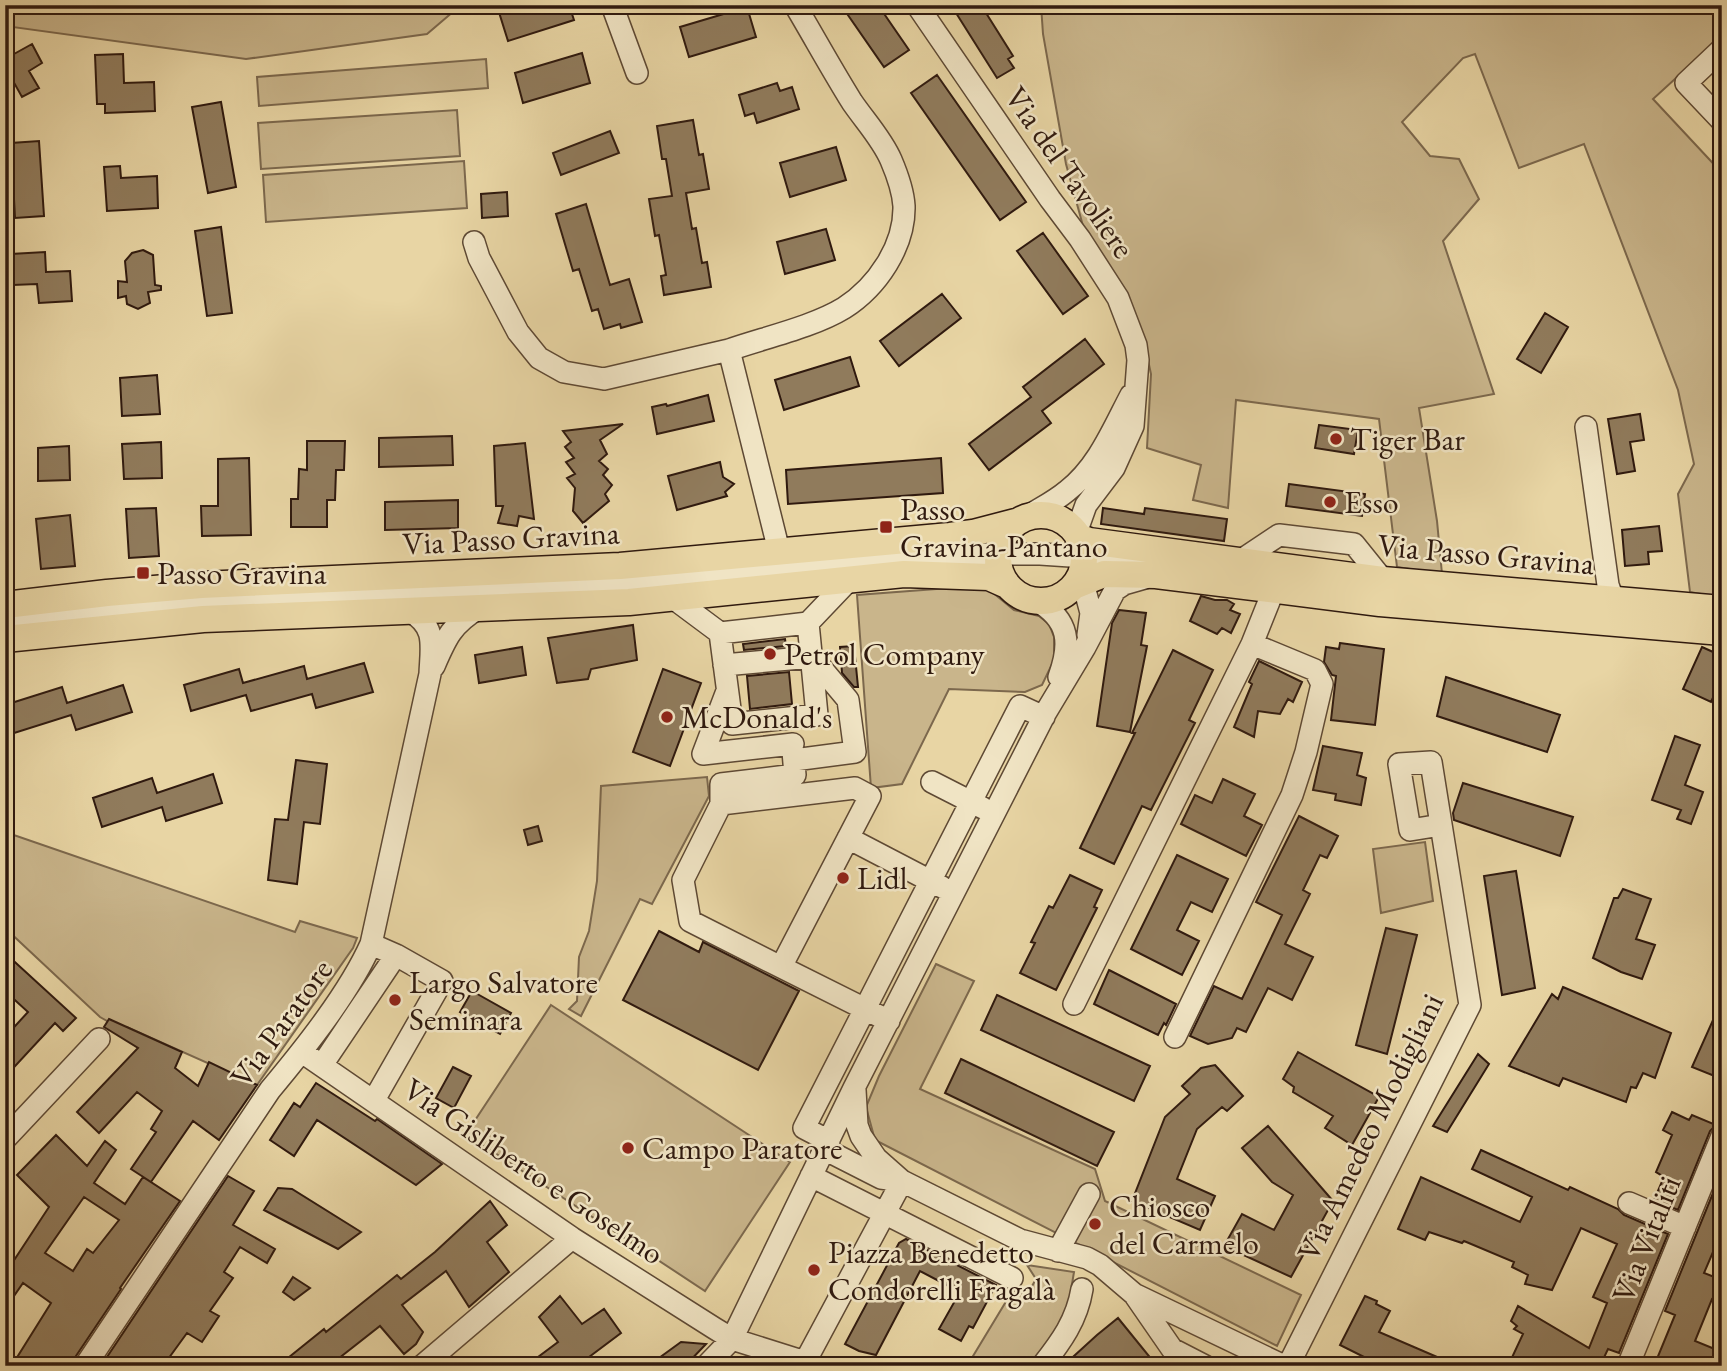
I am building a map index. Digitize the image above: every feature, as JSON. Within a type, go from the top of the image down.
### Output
[{"type":"main road","name":"Via Passo Gravina","points":[[5,606],[201,585],[620,566],[974,533],[1037,515],[1050,516],[1068,524],[1079,561]]},
{"type":"main road","points":[[1007,585],[1000,570],[998,554],[1007,532],[1022,519]]},
{"type":"main road","name":"Via Passo Gravina","points":[[1079,561],[1089,541],[1383,580],[1722,609]]},
{"type":"main road","name":"Via Passo Gravina","points":[[1079,561],[1115,572],[1380,603],[1722,632]]},
{"type":"main road","points":[[5,639],[204,619],[411,612],[673,598],[904,574],[989,577],[1007,585],[1018,594],[1037,601],[1057,598],[1079,561]]},
{"type":"street","points":[[612,5],[637,73]]},
{"type":"street","points":[[474,242],[484,269],[518,332],[539,358],[564,372],[604,379],[729,350],[821,319],[863,294],[880,275],[892,254],[900,231],[904,206],[901,187],[890,157],[852,101],[795,5]]},
{"type":"street","name":"Via del Tavoliere","points":[[917,5],[1050,200],[1080,239],[1118,299],[1136,345],[1138,360],[1135,387]]},
{"type":"street","points":[[1722,49],[1686,83],[1722,121]]},
{"type":"street","points":[[729,350],[779,551]]},
{"type":"street","points":[[1022,519],[1067,492],[1089,470],[1111,436],[1135,387]]},
{"type":"street","points":[[1086,647],[1091,613],[1079,561],[1086,505],[1114,468],[1126,445],[1133,426],[1135,387]]},
{"type":"street","points":[[1586,427],[1608,585],[1613,599]]},
{"type":"street","points":[[5,622],[208,602],[631,584],[931,554],[998,554],[1198,567],[1383,592],[1722,622]]},
{"type":"street","points":[[706,1366],[732,1339],[854,1088],[994,814],[1045,715],[1086,647],[1115,590],[1124,584],[1156,575]]},
{"type":"street","points":[[673,598],[720,633],[808,623],[848,581]]},
{"type":"street","points":[[1074,1004],[1252,644],[1275,589]]},
{"type":"street","points":[[1037,601],[1049,607],[1059,619],[1067,638],[1065,657],[1045,715]]},
{"type":"street","name":"Via Paratore","points":[[430,674],[450,631],[479,608]]},
{"type":"street","name":"Via Paratore","points":[[85,1366],[270,1090],[302,1052],[363,961],[371,944],[430,674],[430,629],[421,617],[411,612]]},
{"type":"street","points":[[720,633],[732,724],[791,718],[817,715],[808,623]]},
{"type":"street","points":[[1175,1037],[1292,795],[1306,752],[1322,684],[1315,670],[1252,644]]},
{"type":"street","points":[[724,666],[811,657]]},
{"type":"street","points":[[727,690],[703,754],[855,752],[848,700],[811,657]]},
{"type":"street","points":[[902,1181],[881,1178],[804,1128],[1020,706],[1045,715]]},
{"type":"street","points":[[791,718],[795,775],[721,785],[721,804],[683,880],[690,921],[889,1021]]},
{"type":"street","points":[[932,782],[994,814]]},
{"type":"street","points":[[721,804],[855,788],[870,796],[781,967]]},
{"type":"street","name":"Via Amedeo Modigliani","points":[[1286,1366],[1470,1005],[1441,825]]},
{"type":"street","points":[[848,838],[954,893]]},
{"type":"street","points":[[371,944],[442,981],[374,1100]]},
{"type":"street","points":[[322,1065],[396,955]]},
{"type":"street","points":[[5,1139],[99,1039]]},
{"type":"street","name":"Via Gisliberto e Goselmo","points":[[302,1052],[572,1238],[732,1339]]},
{"type":"street","points":[[854,1088],[857,1125],[861,1136],[876,1158],[902,1181],[1020,1240],[1087,1258],[1100,1265],[1134,1294],[1172,1349],[1205,1366]]},
{"type":"street","name":"Via Vitaliti","points":[[1628,1366],[1685,1227],[1714,1182],[1722,1136]]},
{"type":"street","points":[[811,1176],[1012,1278]]},
{"type":"street","points":[[732,1339],[806,1364],[902,1181]]},
{"type":"street","points":[[1058,1251],[1089,1194]]},
{"type":"street","points":[[1629,1203],[1685,1227]]},
{"type":"street","points":[[422,1366],[572,1238]]},
{"type":"street","points":[[1042,1366],[1074,1319],[1080,1306],[1082,1289]]},
{"type":"street","points":[[1134,1294],[1286,1366]]},
{"type":"shaded area","points":[[5,5],[461,5],[427,34],[246,59],[5,26]]},
{"type":"shaded area","points":[[1041,5],[1722,5],[1722,36],[1653,99],[1722,173],[1722,598],[1690,592],[1678,494],[1694,464],[1678,390],[1584,144],[1519,168],[1475,54],[1463,58],[1402,122],[1430,156],[1459,159],[1479,199],[1443,241],[1494,394],[1419,408],[1437,521],[1442,574],[1397,567],[1379,419],[1236,400],[1228,508],[1193,500],[1201,465],[1147,448],[1151,374],[1145,346],[1083,226],[1066,164],[1043,34]]},
{"type":"shaded area","points":[[486,59],[488,88],[259,106],[257,77]]},
{"type":"shaded area","points":[[457,110],[460,156],[261,169],[258,123]]},
{"type":"shaded area","points":[[464,161],[467,208],[266,222],[263,175]]},
{"type":"shaded area","points":[[976,586],[992,592],[1014,610],[1039,616],[1049,624],[1054,637],[1054,660],[1042,685],[1025,692],[949,689],[902,784],[871,788],[857,595]]},
{"type":"shaded area","points":[[707,777],[709,796],[652,904],[640,899],[581,1016],[569,1009],[577,1001],[579,957],[589,931],[597,881],[601,786]]},
{"type":"shaded area","points":[[5,832],[295,932],[300,921],[357,938],[353,948],[257,1085],[127,1027],[125,1031],[100,1017],[5,928]]},
{"type":"shaded area","points":[[1425,842],[1433,901],[1381,913],[1373,849]]},
{"type":"shaded area","points":[[936,964],[974,981],[920,1089],[1095,1169],[1105,1201],[1301,1295],[1277,1346],[875,1140],[866,1107]]},
{"type":"shaded area","name":"Campo Paratore","points":[[551,1005],[790,1162],[705,1291],[466,1134]]},
{"type":"shaded area","points":[[1027,1265],[1074,1272],[1072,1284],[1077,1288],[1070,1313],[1034,1366],[967,1366],[1013,1290],[1027,1295],[1036,1279]]},
{"type":"building","points":[[509,5],[569,5],[574,20],[508,41],[498,9]]},
{"type":"building","points":[[841,5],[878,5],[909,50],[884,67]]},
{"type":"building","points":[[951,5],[981,5],[1013,56],[1008,59],[1014,68],[997,78]]},
{"type":"building","points":[[747,7],[756,37],[689,57],[680,27]]},
{"type":"building","points":[[32,44],[42,63],[29,71],[39,88],[22,97],[12,79],[5,83],[5,59]]},
{"type":"building","points":[[582,53],[590,83],[523,103],[515,73]]},
{"type":"building","points":[[123,54],[124,83],[154,82],[155,111],[105,113],[105,104],[97,104],[95,55]]},
{"type":"building","points":[[937,75],[1026,202],[1000,220],[911,93]]},
{"type":"building","points":[[777,83],[780,91],[792,87],[799,109],[757,123],[754,113],[745,116],[739,95]]},
{"type":"building","points":[[221,102],[236,187],[208,193],[192,107]]},
{"type":"building","points":[[693,120],[709,189],[686,193],[692,229],[696,228],[702,263],[707,262],[711,287],[664,295],[661,276],[666,275],[659,235],[655,236],[649,199],[672,196],[657,126]]},
{"type":"building","points":[[610,131],[619,153],[561,175],[553,153]]},
{"type":"building","points":[[39,141],[44,216],[15,218],[11,143]]},
{"type":"building","points":[[836,147],[846,180],[790,197],[780,163]]},
{"type":"building","points":[[120,166],[121,178],[157,176],[158,208],[107,211],[104,167]]},
{"type":"building","points":[[507,192],[508,216],[482,218],[481,194]]},
{"type":"building","points":[[586,204],[610,285],[629,279],[642,322],[604,329],[598,309],[592,311],[579,269],[573,271],[556,214]]},
{"type":"building","points":[[221,227],[232,313],[207,316],[195,231]]},
{"type":"building","points":[[826,229],[835,260],[785,274],[777,242]]},
{"type":"building","points":[[1043,233],[1088,296],[1063,314],[1017,251]]},
{"type":"building","points":[[143,250],[153,255],[155,285],[161,286],[161,290],[148,292],[150,303],[138,309],[127,304],[126,296],[118,298],[118,281],[127,282],[125,261],[132,253]]},
{"type":"building","points":[[45,252],[46,272],[70,271],[72,301],[39,303],[37,284],[13,285],[11,254]]},
{"type":"building","points":[[942,294],[961,318],[899,366],[880,341]]},
{"type":"building","points":[[1545,313],[1568,327],[1541,373],[1517,359]]},
{"type":"building","points":[[1085,339],[1104,364],[1042,411],[1051,423],[989,470],[969,444],[1031,397],[1023,387]]},
{"type":"building","points":[[850,357],[859,386],[784,410],[775,380]]},
{"type":"building","points":[[157,375],[160,414],[122,416],[120,378]]},
{"type":"building","points":[[708,395],[714,421],[657,434],[652,407],[667,406]]},
{"type":"building","points":[[1640,414],[1644,440],[1630,442],[1635,471],[1617,474],[1608,419]]},
{"type":"building","points":[[623,424],[600,440],[607,454],[599,461],[608,469],[603,475],[612,485],[605,494],[609,501],[583,523],[573,511],[575,488],[567,478],[575,474],[566,462],[574,458],[565,447],[571,442],[563,431]]},
{"type":"building","name":"Tiger Bar","points":[[1319,425],[1358,430],[1354,454],[1315,448]]},
{"type":"building","points":[[452,436],[453,465],[379,467],[379,438]]},
{"type":"building","points":[[307,441],[345,441],[344,470],[336,470],[335,500],[327,500],[327,527],[291,527],[291,499],[298,499],[299,469],[307,470]]},
{"type":"building","points":[[161,442],[162,478],[124,479],[122,444]]},
{"type":"building","points":[[525,443],[534,519],[519,516],[517,526],[498,523],[503,506],[496,506],[494,446]]},
{"type":"building","points":[[69,446],[70,480],[38,481],[38,448]]},
{"type":"building","points":[[249,458],[251,535],[202,536],[201,506],[218,506],[218,459]]},
{"type":"building","points":[[941,458],[943,493],[788,504],[786,470]]},
{"type":"building","points":[[720,462],[723,477],[734,484],[725,492],[727,496],[677,510],[668,476]]},
{"type":"building","points":[[1289,484],[1365,494],[1362,516],[1286,506]]},
{"type":"building","points":[[458,500],[458,528],[385,530],[385,502]]},
{"type":"building","points":[[156,508],[159,556],[129,558],[126,509]]},
{"type":"building","points":[[1103,508],[1144,514],[1145,508],[1227,519],[1224,541],[1101,524]]},
{"type":"building","points":[[70,515],[75,566],[41,569],[36,519]]},
{"type":"building","points":[[1659,526],[1662,551],[1648,552],[1649,564],[1625,566],[1622,530]]},
{"type":"building","points":[[1201,596],[1227,600],[1234,604],[1230,610],[1240,614],[1231,633],[1222,628],[1217,634],[1190,621]]},
{"type":"building","points":[[1119,610],[1146,613],[1141,645],[1147,646],[1130,732],[1097,726],[1112,623]]},
{"type":"building","points":[[633,625],[637,660],[591,669],[588,679],[557,683],[548,638]]},
{"type":"building","points":[[785,639],[786,646],[744,650],[743,644]]},
{"type":"building","points":[[1340,643],[1384,649],[1375,725],[1331,720],[1336,676],[1332,675],[1324,662],[1326,647],[1339,649]]},
{"type":"building","points":[[854,646],[858,687],[854,687],[842,673],[840,647]]},
{"type":"building","points":[[522,647],[526,675],[479,683],[475,655]]},
{"type":"building","points":[[1702,647],[1722,656],[1722,678],[1711,702],[1683,689]]},
{"type":"building","points":[[1173,650],[1213,670],[1189,720],[1195,723],[1151,810],[1142,806],[1114,864],[1080,848]]},
{"type":"building","points":[[1259,661],[1302,682],[1293,702],[1288,699],[1280,714],[1258,711],[1254,737],[1234,727]]},
{"type":"building","points":[[364,663],[373,692],[316,708],[312,694],[251,711],[246,695],[191,711],[184,685],[239,669],[243,683],[304,666],[307,679]]},
{"type":"building","name":"McDonald's","points":[[663,669],[701,683],[670,766],[633,752]]},
{"type":"building","points":[[789,672],[792,704],[750,709],[747,676]]},
{"type":"building","points":[[1446,677],[1560,715],[1547,752],[1437,716]]},
{"type":"building","points":[[123,685],[132,712],[76,730],[71,715],[11,734],[5,705],[62,687],[67,703]]},
{"type":"building","points":[[1675,736],[1700,745],[1685,785],[1703,792],[1691,824],[1677,819],[1681,810],[1652,800]]},
{"type":"building","points":[[1323,746],[1362,753],[1357,775],[1366,778],[1361,805],[1335,800],[1336,794],[1313,790]]},
{"type":"building","points":[[296,760],[327,764],[320,824],[304,822],[297,884],[268,880],[275,819],[288,820]]},
{"type":"building","points":[[213,774],[222,803],[166,821],[162,807],[102,827],[93,798],[152,778],[157,793]]},
{"type":"building","points":[[1223,779],[1255,794],[1244,816],[1262,825],[1246,856],[1181,824],[1195,795],[1212,803]]},
{"type":"building","points":[[1463,783],[1573,817],[1560,856],[1454,820],[1453,813]]},
{"type":"building","points":[[1299,816],[1338,836],[1327,858],[1320,855],[1303,890],[1310,894],[1285,944],[1313,957],[1292,1000],[1268,988],[1246,1032],[1237,1028],[1232,1038],[1208,1044],[1190,1036],[1214,986],[1242,999],[1282,915],[1256,902]]},
{"type":"building","points":[[538,826],[542,841],[528,845],[524,830]]},
{"type":"building","points":[[1177,855],[1228,879],[1212,912],[1191,902],[1177,930],[1199,941],[1182,975],[1131,949]]},
{"type":"building","points":[[1516,871],[1535,988],[1502,995],[1484,876]]},
{"type":"building","points":[[1070,875],[1102,890],[1094,907],[1097,908],[1056,990],[1020,973],[1035,943],[1031,942],[1049,906],[1053,908]]},
{"type":"building","points":[[1623,889],[1651,899],[1636,939],[1655,945],[1642,979],[1593,958],[1614,898],[1618,898]]},
{"type":"building","points":[[1386,928],[1417,935],[1387,1054],[1356,1045]]},
{"type":"building","points":[[659,931],[699,952],[703,942],[799,991],[758,1070],[623,1000]]},
{"type":"building","points":[[5,953],[76,1018],[63,1031],[55,1023],[5,1077],[5,1037],[28,1012],[5,991]]},
{"type":"building","points":[[1109,970],[1176,1004],[1158,1035],[1094,1004]]},
{"type":"building","points":[[1563,987],[1671,1033],[1655,1078],[1643,1073],[1636,1088],[1631,1087],[1626,1102],[1563,1078],[1559,1086],[1509,1066],[1552,994],[1558,999]]},
{"type":"building","points":[[472,991],[511,1013],[500,1034],[460,1012]]},
{"type":"building","points":[[997,995],[1150,1066],[1134,1101],[981,1030]]},
{"type":"building","points":[[1722,1000],[1722,1079],[1692,1067]]},
{"type":"building","points":[[109,1019],[182,1052],[175,1068],[198,1086],[209,1062],[257,1085],[219,1140],[193,1121],[151,1182],[131,1169],[156,1132],[151,1129],[162,1111],[137,1092],[99,1133],[77,1112],[138,1048],[104,1027]]},
{"type":"building","points":[[1298,1052],[1379,1097],[1352,1145],[1325,1128],[1333,1116],[1293,1092],[1294,1087],[1283,1079]]},
{"type":"building","points":[[1478,1054],[1489,1064],[1447,1132],[1433,1126]]},
{"type":"building","points":[[961,1059],[1114,1132],[1097,1166],[945,1093]]},
{"type":"building","points":[[1215,1065],[1243,1096],[1227,1111],[1222,1107],[1197,1129],[1177,1179],[1215,1196],[1200,1230],[1132,1201],[1165,1117],[1190,1094],[1182,1086],[1201,1068]]},
{"type":"building","points":[[453,1067],[471,1076],[454,1108],[436,1098]]},
{"type":"building","points":[[316,1083],[375,1121],[377,1119],[442,1164],[416,1185],[317,1120],[294,1156],[270,1140],[294,1103],[300,1107]]},
{"type":"building","points":[[1672,1112],[1689,1120],[1692,1115],[1716,1125],[1710,1131],[1678,1210],[1654,1200],[1664,1177],[1656,1172],[1672,1135],[1663,1130]]},
{"type":"building","points":[[1268,1126],[1333,1201],[1291,1277],[1224,1246],[1242,1214],[1274,1230],[1293,1195],[1272,1182],[1242,1148]]},
{"type":"building","points":[[56,1135],[87,1166],[105,1141],[116,1150],[94,1183],[125,1204],[143,1177],[180,1201],[120,1288],[72,1366],[26,1366],[16,1359],[51,1303],[23,1283],[5,1309],[5,1274],[49,1207],[17,1175]],"holes":[[[84,1197],[119,1220],[93,1253],[87,1249],[73,1271],[45,1253]]]},
{"type":"building","points":[[1481,1150],[1568,1190],[1570,1187],[1668,1234],[1619,1353],[1608,1349],[1600,1366],[1508,1366],[1523,1334],[1514,1329],[1517,1326],[1511,1321],[1518,1306],[1589,1348],[1607,1303],[1593,1297],[1617,1244],[1581,1228],[1552,1290],[1525,1284],[1528,1275],[1512,1267],[1514,1262],[1464,1241],[1462,1243],[1429,1232],[1425,1240],[1398,1229],[1421,1177],[1520,1222],[1532,1197],[1472,1169]]},
{"type":"building","points":[[1722,1171],[1722,1231],[1704,1273],[1722,1280],[1722,1303],[1712,1299],[1695,1341],[1722,1352],[1722,1366],[1654,1366],[1675,1315],[1665,1311]]},
{"type":"building","points":[[228,1176],[254,1191],[233,1225],[275,1249],[267,1263],[240,1247],[224,1272],[233,1278],[210,1311],[219,1316],[202,1342],[187,1333],[163,1366],[101,1366]]},
{"type":"building","points":[[278,1188],[292,1189],[361,1232],[338,1249],[264,1210]]},
{"type":"building","points":[[490,1201],[507,1225],[487,1242],[509,1272],[469,1307],[446,1271],[402,1305],[423,1332],[416,1344],[404,1354],[380,1326],[329,1366],[278,1366],[324,1329],[326,1332],[397,1275],[401,1279],[435,1252]]},
{"type":"building","points":[[906,1239],[996,1285],[973,1328],[969,1326],[961,1341],[939,1329],[960,1292],[920,1271],[876,1355],[859,1351],[845,1344],[899,1243]]},
{"type":"building","points":[[293,1277],[310,1288],[294,1300],[283,1292]]},
{"type":"building","points":[[560,1296],[582,1324],[604,1309],[621,1333],[577,1366],[526,1366],[558,1342],[539,1317]]},
{"type":"building","points":[[1365,1296],[1390,1311],[1379,1332],[1458,1366],[1382,1366],[1340,1345]]},
{"type":"building","points":[[1118,1318],[1157,1366],[1063,1366],[1097,1335]]},
{"type":"building","points":[[681,1342],[706,1344],[685,1366],[648,1366]]},
{"type":"place","name":"Tiger Bar","points":[[1336,439]]},
{"type":"place","name":"Esso","points":[[1330,502]]},
{"type":"place","name":"Passo Gravina-Pantano","points":[[886,527]]},
{"type":"place","name":"Passo Gravina","points":[[143,573]]},
{"type":"place","name":"Petrol Company","points":[[770,654]]},
{"type":"place","name":"McDonald's","points":[[667,717]]},
{"type":"place","name":"Lidl","points":[[843,878]]},
{"type":"place","name":"Largo Salvatore Seminara","points":[[395,1000]]},
{"type":"place","name":"Campo Paratore","points":[[628,1148]]},
{"type":"place","name":"Chiosco del Carmelo","points":[[1095,1224]]},
{"type":"place","name":"Piazza Benedetto Condorelli Fragalà","points":[[814,1270]]}]
